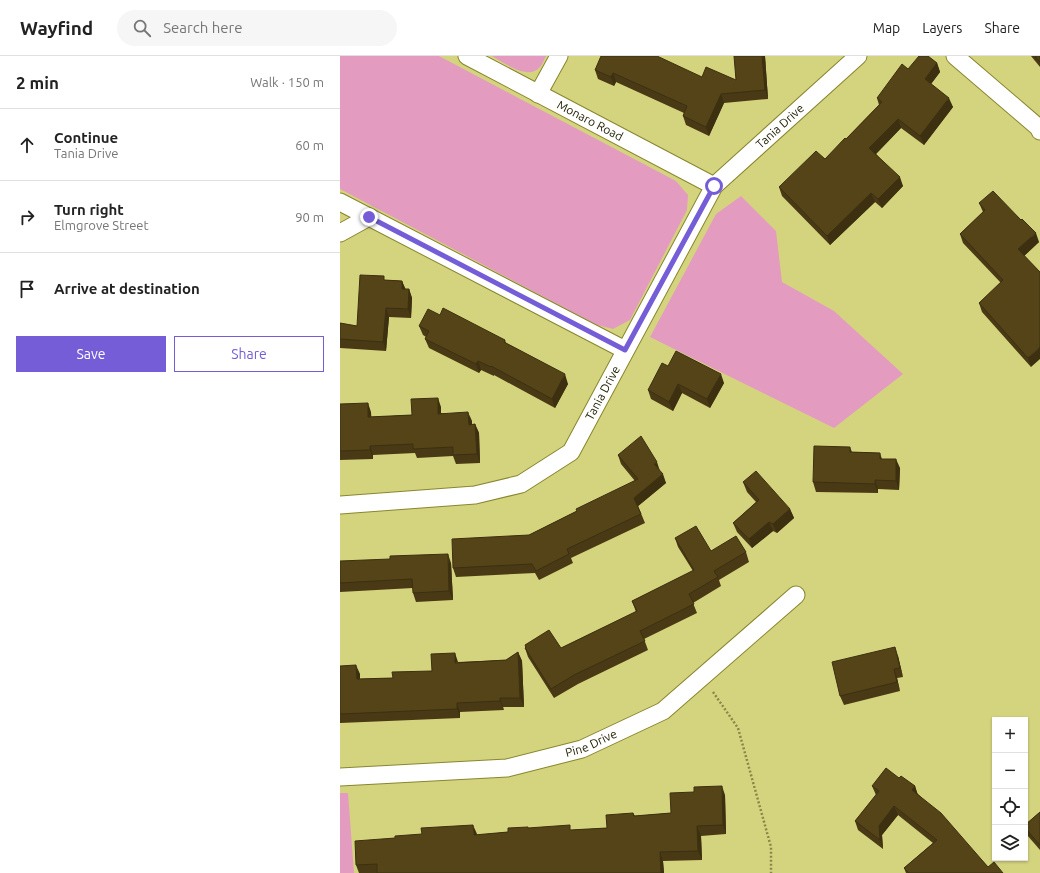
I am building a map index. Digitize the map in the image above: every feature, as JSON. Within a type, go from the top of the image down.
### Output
[{"type":"street","name":"Monaro Road","points":[[467,56],[714,186]]},
{"type":"street","points":[[538,94],[559,56]]},
{"type":"street","name":"Tania Drive","points":[[340,504],[475,495],[521,484],[571,452],[714,186],[858,56]]},
{"type":"street","points":[[955,56],[1039,128],[1040,131]]},
{"type":"street","points":[[340,202],[625,350]]},
{"type":"street","points":[[340,233],[369,217]]},
{"type":"street","name":"Pine Drive","points":[[340,777],[506,768],[582,749],[663,711],[796,595]]},
{"type":"path","points":[[702,676],[738,728],[771,848],[771,873]]},
{"type":"shaded area","points":[[340,56],[439,56],[676,181],[688,195],[687,210],[630,320],[613,329],[597,325],[340,189]]},
{"type":"shaded area","points":[[492,56],[546,56],[540,67],[535,71],[523,72]]},
{"type":"shaded area","points":[[741,196],[776,231],[782,282],[834,311],[903,374],[834,428],[650,337],[716,214]]},
{"type":"shaded area","points":[[340,793],[348,793],[354,873],[340,873]]},
{"type":"building","points":[[601,56],[657,56],[702,77],[706,67],[736,80],[734,56],[762,56],[765,90],[721,94],[706,127],[683,116],[687,106],[613,73],[611,77],[595,70]]},
{"type":"building","points":[[919,56],[928,56],[937,63],[925,79],[949,98],[920,136],[898,119],[869,148],[900,177],[878,199],[871,193],[827,236],[779,187],[816,151],[825,159],[882,102],[877,98],[902,64],[908,69]]},
{"type":"building","points":[[1035,56],[1040,56],[1040,62]]},
{"type":"building","points":[[993,191],[1036,233],[1018,249],[1040,272],[1040,347],[1028,358],[979,303],[1003,280],[960,234],[985,210],[979,203]]},
{"type":"building","points":[[360,275],[384,276],[384,280],[402,281],[402,289],[409,289],[408,309],[386,308],[383,342],[340,339],[340,323],[357,326]]},
{"type":"building","points":[[443,308],[505,340],[504,342],[565,374],[552,399],[491,366],[478,361],[476,364],[425,339],[429,331],[419,326],[428,309],[440,315]]},
{"type":"building","points":[[676,351],[721,374],[707,399],[678,384],[669,402],[648,390],[662,363],[668,366]]},
{"type":"building","points":[[438,398],[438,414],[468,412],[469,425],[475,424],[477,454],[453,455],[453,447],[413,449],[413,444],[370,446],[370,450],[340,451],[340,404],[368,403],[368,417],[412,415],[411,399]]},
{"type":"building","points":[[641,436],[657,462],[654,464],[663,474],[634,498],[641,514],[567,549],[569,554],[536,571],[532,564],[453,568],[452,539],[529,535],[577,511],[576,509],[638,479],[618,455]]},
{"type":"building","points":[[814,446],[850,447],[850,452],[880,453],[880,459],[896,459],[896,481],[875,480],[875,484],[813,482]]},
{"type":"building","points":[[756,471],[790,509],[773,524],[769,522],[749,539],[733,523],[759,500],[743,482]]},
{"type":"building","points":[[696,526],[711,551],[736,536],[746,552],[714,571],[718,577],[689,594],[694,604],[640,631],[645,641],[574,675],[551,689],[525,648],[525,645],[549,630],[561,648],[637,611],[632,601],[694,570],[675,538]]},
{"type":"building","points":[[448,554],[449,591],[413,593],[412,579],[340,583],[340,561],[390,559],[390,556]]},
{"type":"building","points":[[895,647],[900,668],[894,669],[897,682],[840,696],[832,662]]},
{"type":"building","points":[[518,652],[520,698],[500,698],[500,701],[457,703],[457,709],[340,714],[340,666],[356,665],[357,679],[393,678],[392,672],[432,671],[431,654],[455,653],[455,663],[506,660]]},
{"type":"building","points":[[886,768],[899,778],[901,776],[915,786],[912,790],[941,813],[988,867],[994,862],[1003,873],[909,873],[904,868],[937,840],[894,806],[879,826],[880,840],[855,821],[879,791],[872,786]]},
{"type":"building","points":[[722,786],[723,825],[697,826],[698,851],[660,852],[661,873],[377,873],[377,864],[356,865],[355,841],[422,834],[421,828],[473,825],[474,835],[508,832],[508,828],[570,825],[570,830],[607,828],[606,815],[633,813],[634,816],[671,813],[670,793],[694,792],[694,787]]},
{"type":"building","points":[[1040,812],[1040,845],[1028,831],[1028,822]]},
{"type":"route","points":[[369,217],[625,350],[714,186]]}]
